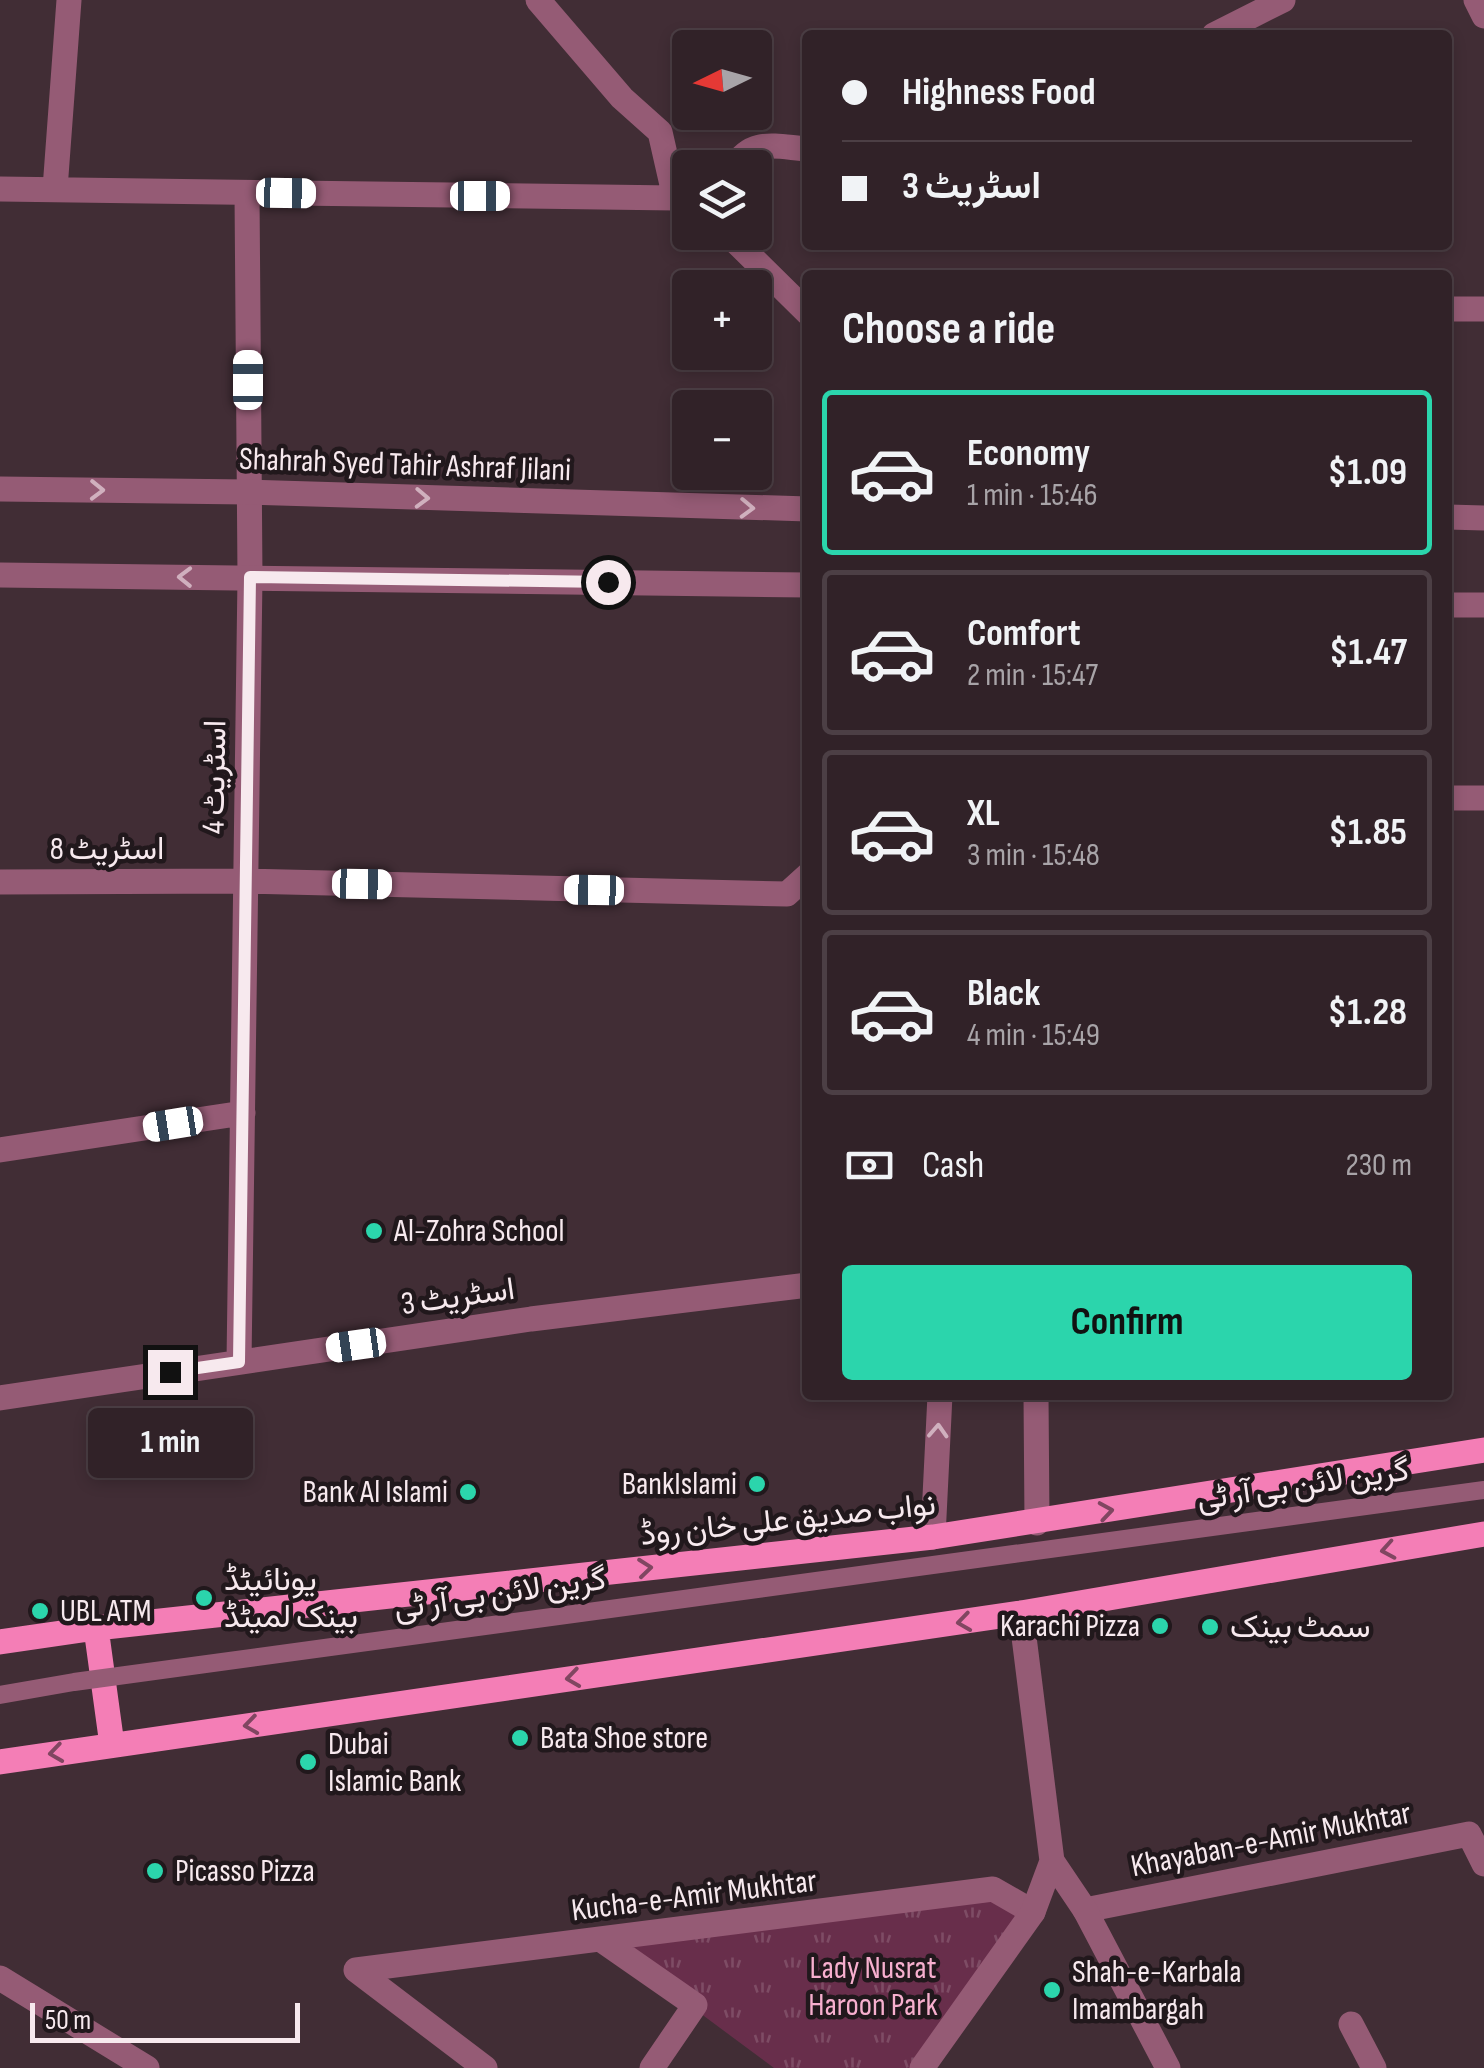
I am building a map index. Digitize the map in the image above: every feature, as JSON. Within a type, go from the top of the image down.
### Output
[{"type":"main road","name":"نواب صدیق علی خان روڈ","points":[[0,1642],[96,1628],[934,1537],[1484,1450]]},
{"type":"main road","points":[[0,1762],[1022,1613],[1484,1534]]},
{"type":"main road","points":[[96,1628],[112,1745]]},
{"type":"street","points":[[55,190],[69,0]]},
{"type":"street","points":[[538,0],[622,98],[660,132],[672,167]]},
{"type":"street","points":[[1224,30],[1283,0]]},
{"type":"street","points":[[1476,0],[1484,16]]},
{"type":"street","points":[[747,150],[802,149]]},
{"type":"street","points":[[0,188],[672,200]]},
{"type":"street","name":"اسٹریٹ 4","points":[[239,1362],[250,577],[247,193]]},
{"type":"street","points":[[744,250],[802,307]]},
{"type":"street","points":[[1452,309],[1484,309]]},
{"type":"street","name":"Shahrah Syed Tahir Ashraf Jilani","points":[[0,489],[248,492],[802,510]]},
{"type":"street","points":[[1452,517],[1484,518]]},
{"type":"street","points":[[0,575],[802,584]]},
{"type":"street","points":[[1452,605],[1484,605]]},
{"type":"street","points":[[1452,798],[1484,798]]},
{"type":"street","name":"اسٹریٹ 8","points":[[0,882],[246,882],[787,894],[802,880]]},
{"type":"street","points":[[0,1150],[242,1113]]},
{"type":"street","name":"اسٹریٹ 3","points":[[0,1398],[531,1318],[802,1286]]},
{"type":"street","points":[[934,1537],[940,1400]]},
{"type":"street","points":[[1036,1400],[1037,1522]]},
{"type":"street","points":[[1022,1613],[1052,1861],[1084,1910],[1168,2068]]},
{"type":"street","name":"Khayaban-e-Amir Mukhtar","points":[[1084,1910],[1469,1834],[1484,1864]]},
{"type":"street","points":[[922,2068],[1033,1912],[1052,1861]]},
{"type":"street","name":"Kucha-e-Amir Mukhtar","points":[[485,2068],[356,1970],[993,1888],[1033,1912]]},
{"type":"street","points":[[603,1941],[695,2005],[652,2068]]},
{"type":"street","points":[[0,1978],[147,2068]]},
{"type":"street","points":[[1351,2024],[1374,2068]]},
{"type":"lane","name":"گرین لائن بی آر ٹی","points":[[0,1695],[1484,1490]]},
{"type":"green space","name":"Lady Nusrat Haroon Park","points":[[993,1889],[1033,1912],[922,2068],[774,2068],[603,1941]]},
{"type":"place","name":"Al-Zohra School","points":[[374,1231]]},
{"type":"place","name":"BankIslami","points":[[757,1484]]},
{"type":"place","name":"Bank Al Islami","points":[[468,1492]]},
{"type":"place","name":"یونائیٹڈ بینک لمیٹڈ","points":[[204,1598]]},
{"type":"place","name":"UBL ATM","points":[[40,1611]]},
{"type":"place","name":"Karachi Pizza","points":[[1160,1626]]},
{"type":"place","name":"سمٹ بینک","points":[[1210,1627]]},
{"type":"place","name":"Bata Shoe store","points":[[520,1738]]},
{"type":"place","name":"Dubai Islamic Bank","points":[[308,1762]]},
{"type":"place","name":"Picasso Pizza","points":[[155,1871]]},
{"type":"place","name":"Shah-e-Karbala Imambargah","points":[[1052,1990]]},
{"type":"route","points":[[170,1372],[239,1362],[250,577],[608,582]]}]
